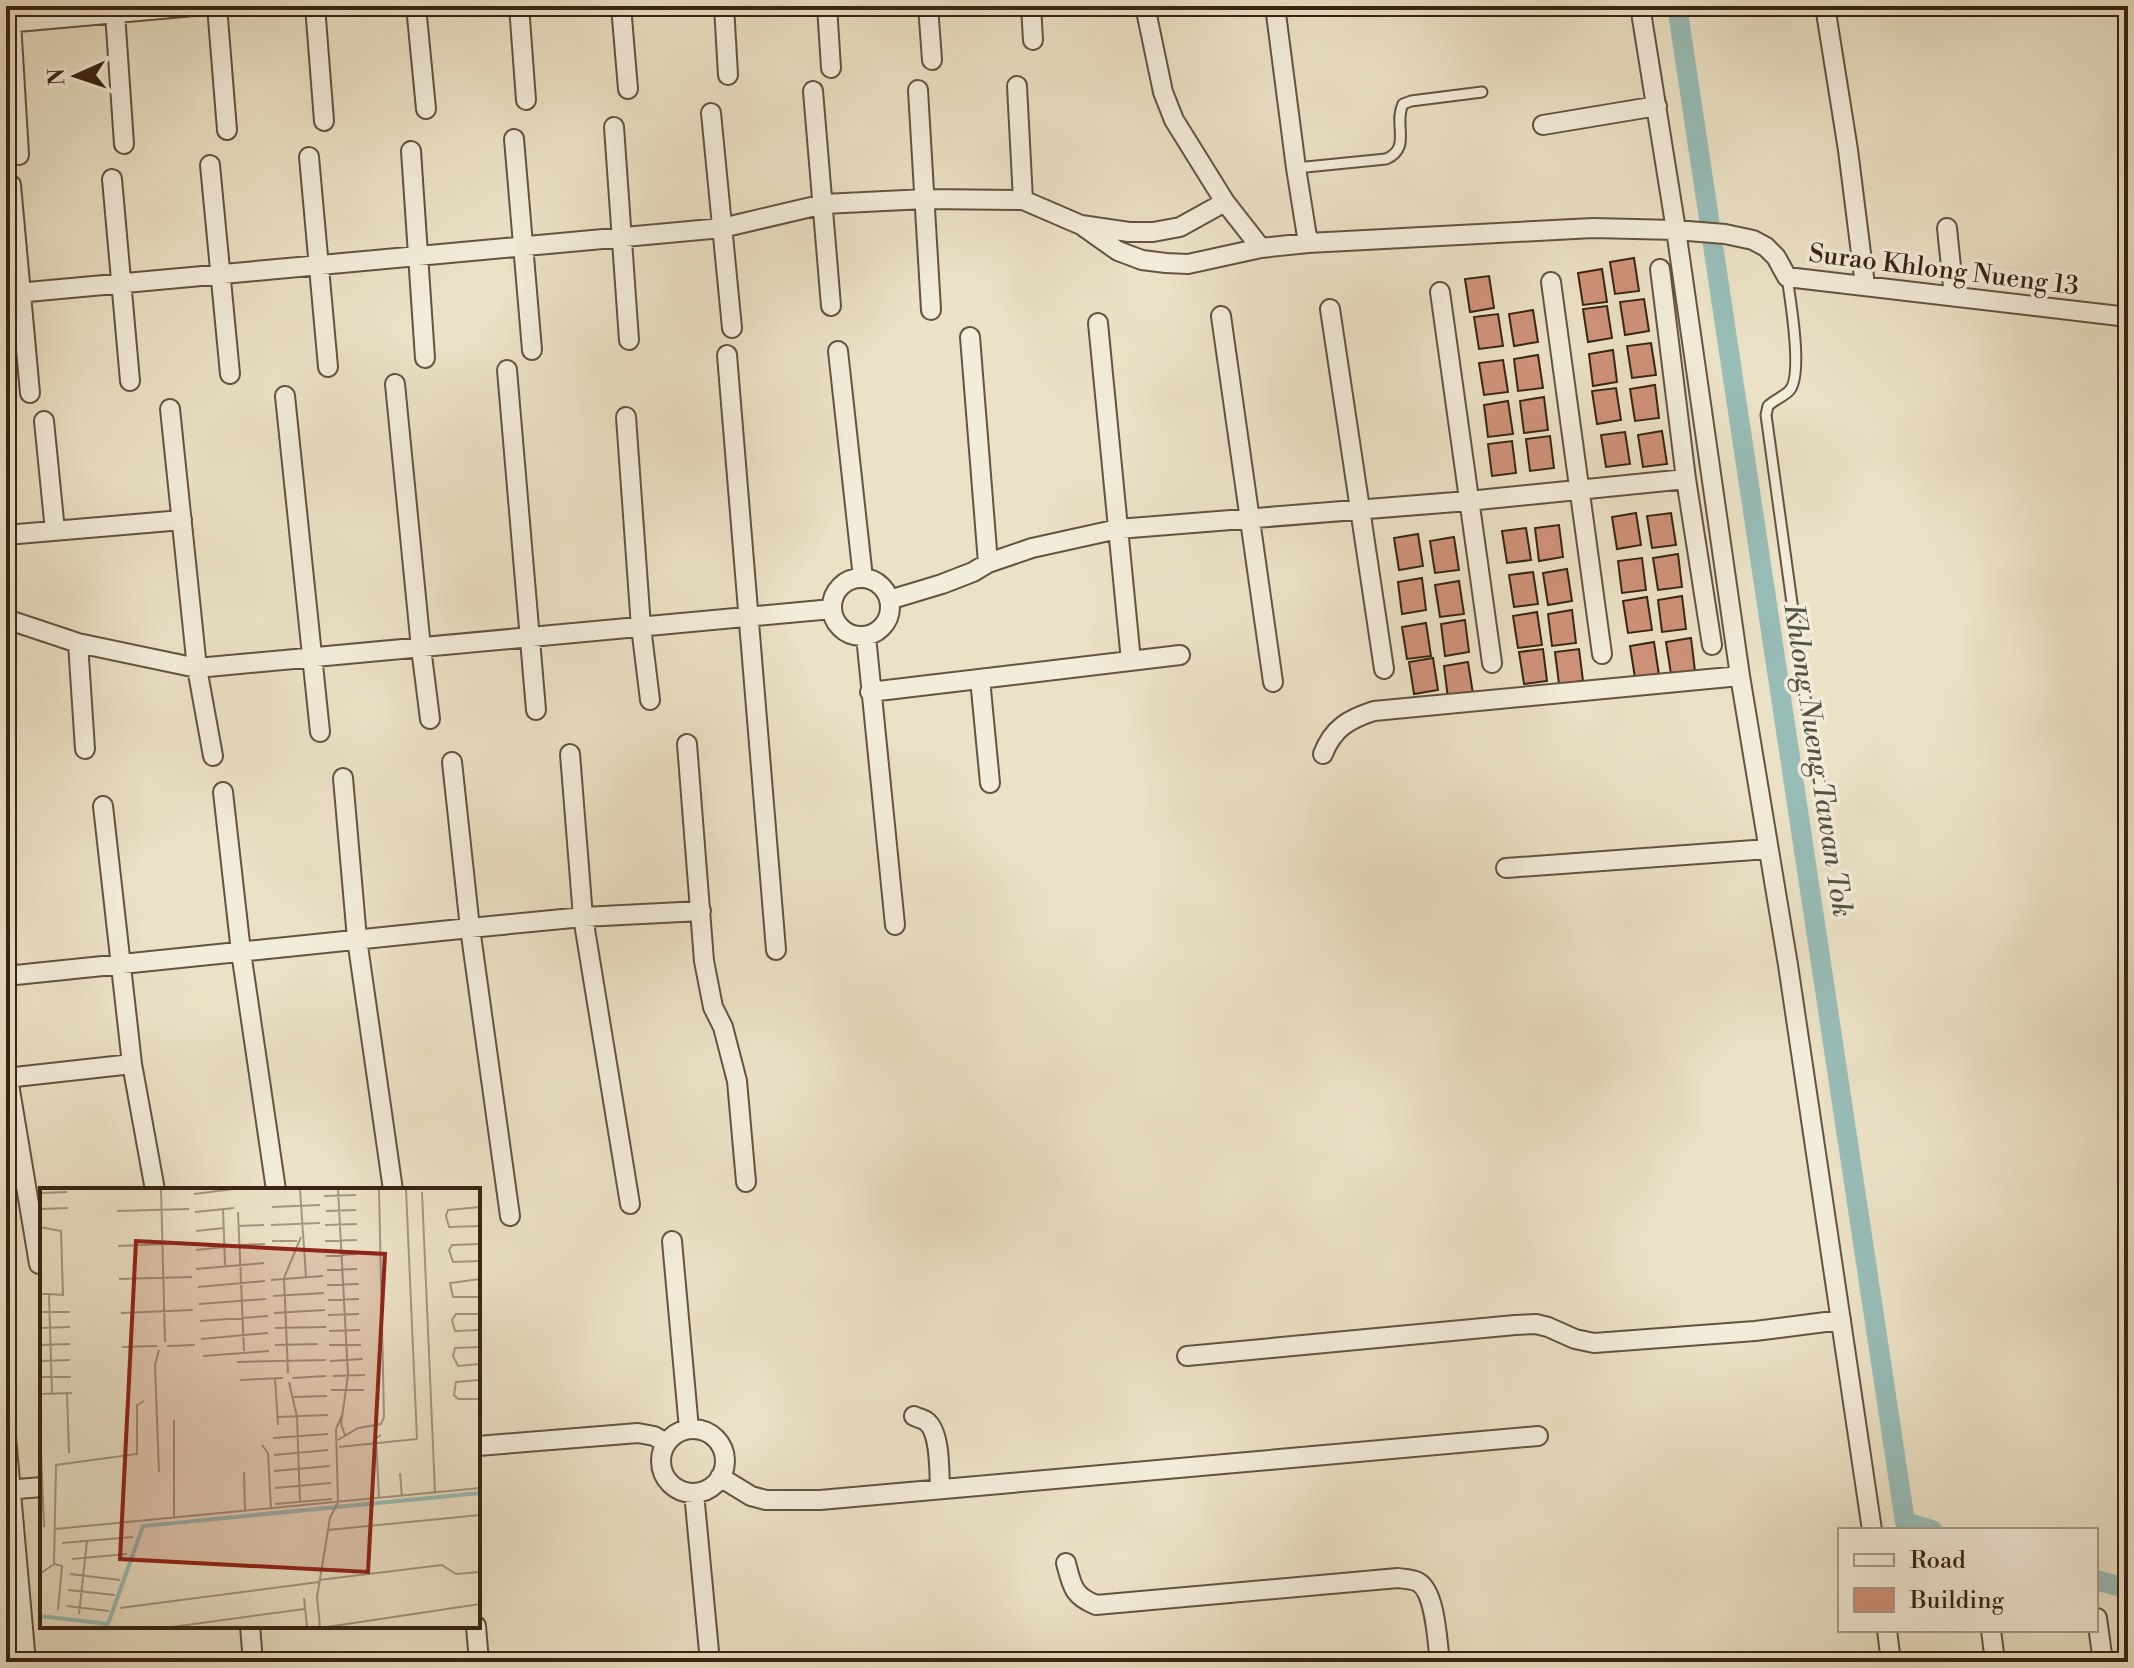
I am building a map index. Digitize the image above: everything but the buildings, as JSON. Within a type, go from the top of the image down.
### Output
[{"type":"street","points":[[19,155],[8,23],[105,11],[194,6]]},
{"type":"street","points":[[217,6],[227,130]]},
{"type":"street","points":[[315,6],[324,121]]},
{"type":"street","points":[[416,6],[426,109]]},
{"type":"street","points":[[519,6],[526,100]]},
{"type":"street","points":[[621,6],[628,89]]},
{"type":"street","points":[[724,6],[728,75]]},
{"type":"street","points":[[827,6],[831,68]]},
{"type":"street","points":[[928,6],[932,60]]},
{"type":"street","points":[[1031,6],[1033,40]]},
{"type":"street","points":[[1145,6],[1163,92],[1174,120],[1225,202],[1261,248]]},
{"type":"street","points":[[1275,6],[1308,243]]},
{"type":"street","points":[[1640,6],[1681,230],[1740,676],[1788,965],[1872,1528]]},
{"type":"street","points":[[1825,6],[1865,285]]},
{"type":"street","points":[[105,11],[124,144]]},
{"type":"street","points":[[1017,86],[1023,200]]},
{"type":"street","points":[[918,90],[931,310]]},
{"type":"street","points":[[813,91],[831,306]]},
{"type":"street","points":[[1543,125],[1657,106]]},
{"type":"street","points":[[711,113],[732,328]]},
{"type":"street","points":[[614,127],[629,340]]},
{"type":"street","points":[[514,139],[532,350]]},
{"type":"street","points":[[411,151],[425,358]]},
{"type":"street","points":[[309,157],[328,367]]},
{"type":"street","points":[[210,165],[230,374]]},
{"type":"street","points":[[112,179],[130,381]]},
{"type":"street","points":[[11,185],[14,293],[30,393]]},
{"type":"street","points":[[14,293],[722,228],[824,204],[925,199],[1023,200],[1081,225],[1153,232],[1180,227],[1225,202]]},
{"type":"street","name":"Surao Khlong Nueng 13","points":[[1081,225],[1118,251],[1142,260],[1188,264],[1261,248],[1308,243],[1593,228],[1681,230],[1753,240],[1776,257],[1787,277],[2128,317]]},
{"type":"street","points":[[1947,228],[1954,296]]},
{"type":"street","points":[[1660,269],[1686,479],[1712,645]]},
{"type":"street","points":[[1551,282],[1602,654]]},
{"type":"street","points":[[1440,292],[1492,663]]},
{"type":"street","points":[[1330,309],[1384,669]]},
{"type":"street","points":[[1221,316],[1273,682]]},
{"type":"street","points":[[1098,323],[1131,661]]},
{"type":"street","points":[[970,337],[988,563]]},
{"type":"street","points":[[838,351],[863,578]]},
{"type":"street","points":[[727,355],[776,950]]},
{"type":"street","points":[[507,370],[536,710]]},
{"type":"street","points":[[395,384],[430,719]]},
{"type":"street","points":[[285,396],[320,732]]},
{"type":"street","points":[[170,409],[197,668],[213,756]]},
{"type":"street","points":[[626,417],[641,627],[650,700]]},
{"type":"street","points":[[44,421],[55,531]]},
{"type":"street","points":[[889,600],[942,584],[988,563],[1032,548],[1118,529],[1468,501],[1686,479]]},
{"type":"street","points":[[6,535],[182,520]]},
{"type":"street","points":[[863,578],[880,585],[889,600],[890,612],[886,623],[877,632],[854,636],[843,631],[835,621],[832,609],[834,597],[841,586],[863,578]]},
{"type":"street","points":[[6,619],[78,643],[197,668],[832,609]]},
{"type":"street","points":[[866,636],[895,925]]},
{"type":"street","points":[[78,643],[85,749]]},
{"type":"street","points":[[870,692],[1180,655]]},
{"type":"street","points":[[1323,754],[1328,740],[1339,728],[1356,717],[1374,711],[1740,676]]},
{"type":"street","points":[[980,679],[990,783]]},
{"type":"street","points":[[687,744],[704,961],[713,1007],[723,1027],[737,1081],[746,1182]]},
{"type":"street","points":[[570,754],[583,917],[630,1204]]},
{"type":"street","points":[[452,762],[470,928],[510,1216]]},
{"type":"street","points":[[343,778],[357,939],[393,1188]]},
{"type":"street","points":[[223,792],[241,952],[276,1188]]},
{"type":"street","points":[[103,806],[132,1064],[155,1188]]},
{"type":"street","points":[[1506,868],[1768,849]]},
{"type":"street","points":[[6,976],[583,917],[701,911]]},
{"type":"street","points":[[39,1264],[7,1078],[132,1064]]},
{"type":"street","points":[[672,1241],[689,1429]]},
{"type":"street","points":[[1187,1356],[1515,1325],[1536,1324],[1594,1343],[1755,1331],[1841,1320]]},
{"type":"street","points":[[914,1416],[926,1421],[934,1431],[940,1489]]},
{"type":"street","points":[[689,1429],[703,1430],[715,1437],[723,1449],[725,1463],[720,1477],[709,1489],[694,1493],[677,1489],[665,1476],[661,1460],[666,1443],[676,1433],[689,1429]]},
{"type":"street","points":[[480,1446],[638,1433],[654,1436],[666,1443]]},
{"type":"street","points":[[720,1477],[751,1496],[766,1500],[820,1500],[1538,1436]]},
{"type":"street","points":[[6,1437],[8,1490],[26,1662]]},
{"type":"street","points":[[8,1490],[40,1487]]},
{"type":"street","points":[[694,1493],[710,1662]]},
{"type":"street","points":[[1066,1563],[1075,1591],[1083,1600],[1096,1605],[1398,1578],[1416,1580],[1427,1589],[1432,1605],[1440,1662]]},
{"type":"street","points":[[2098,1625],[2103,1662]]},
{"type":"street","points":[[250,1628],[253,1662]]},
{"type":"street","points":[[476,1628],[479,1662]]},
{"type":"street","points":[[1887,1632],[1891,1662]]},
{"type":"street","points":[[1991,1632],[1995,1662]]},
{"type":"lane","points":[[1296,168],[1370,161],[1395,155],[1399,149],[1399,114],[1403,104],[1482,92]]},
{"type":"lane","points":[[1787,277],[1795,374],[1790,391],[1768,406],[1766,415],[1822,796]]},
{"type":"waterway","name":"Khlong Nueng Tawan Tok","points":[[1677,6],[1905,1522],[1925,1528]]},
{"type":"waterway","points":[[2098,1581],[2128,1589]]}]
